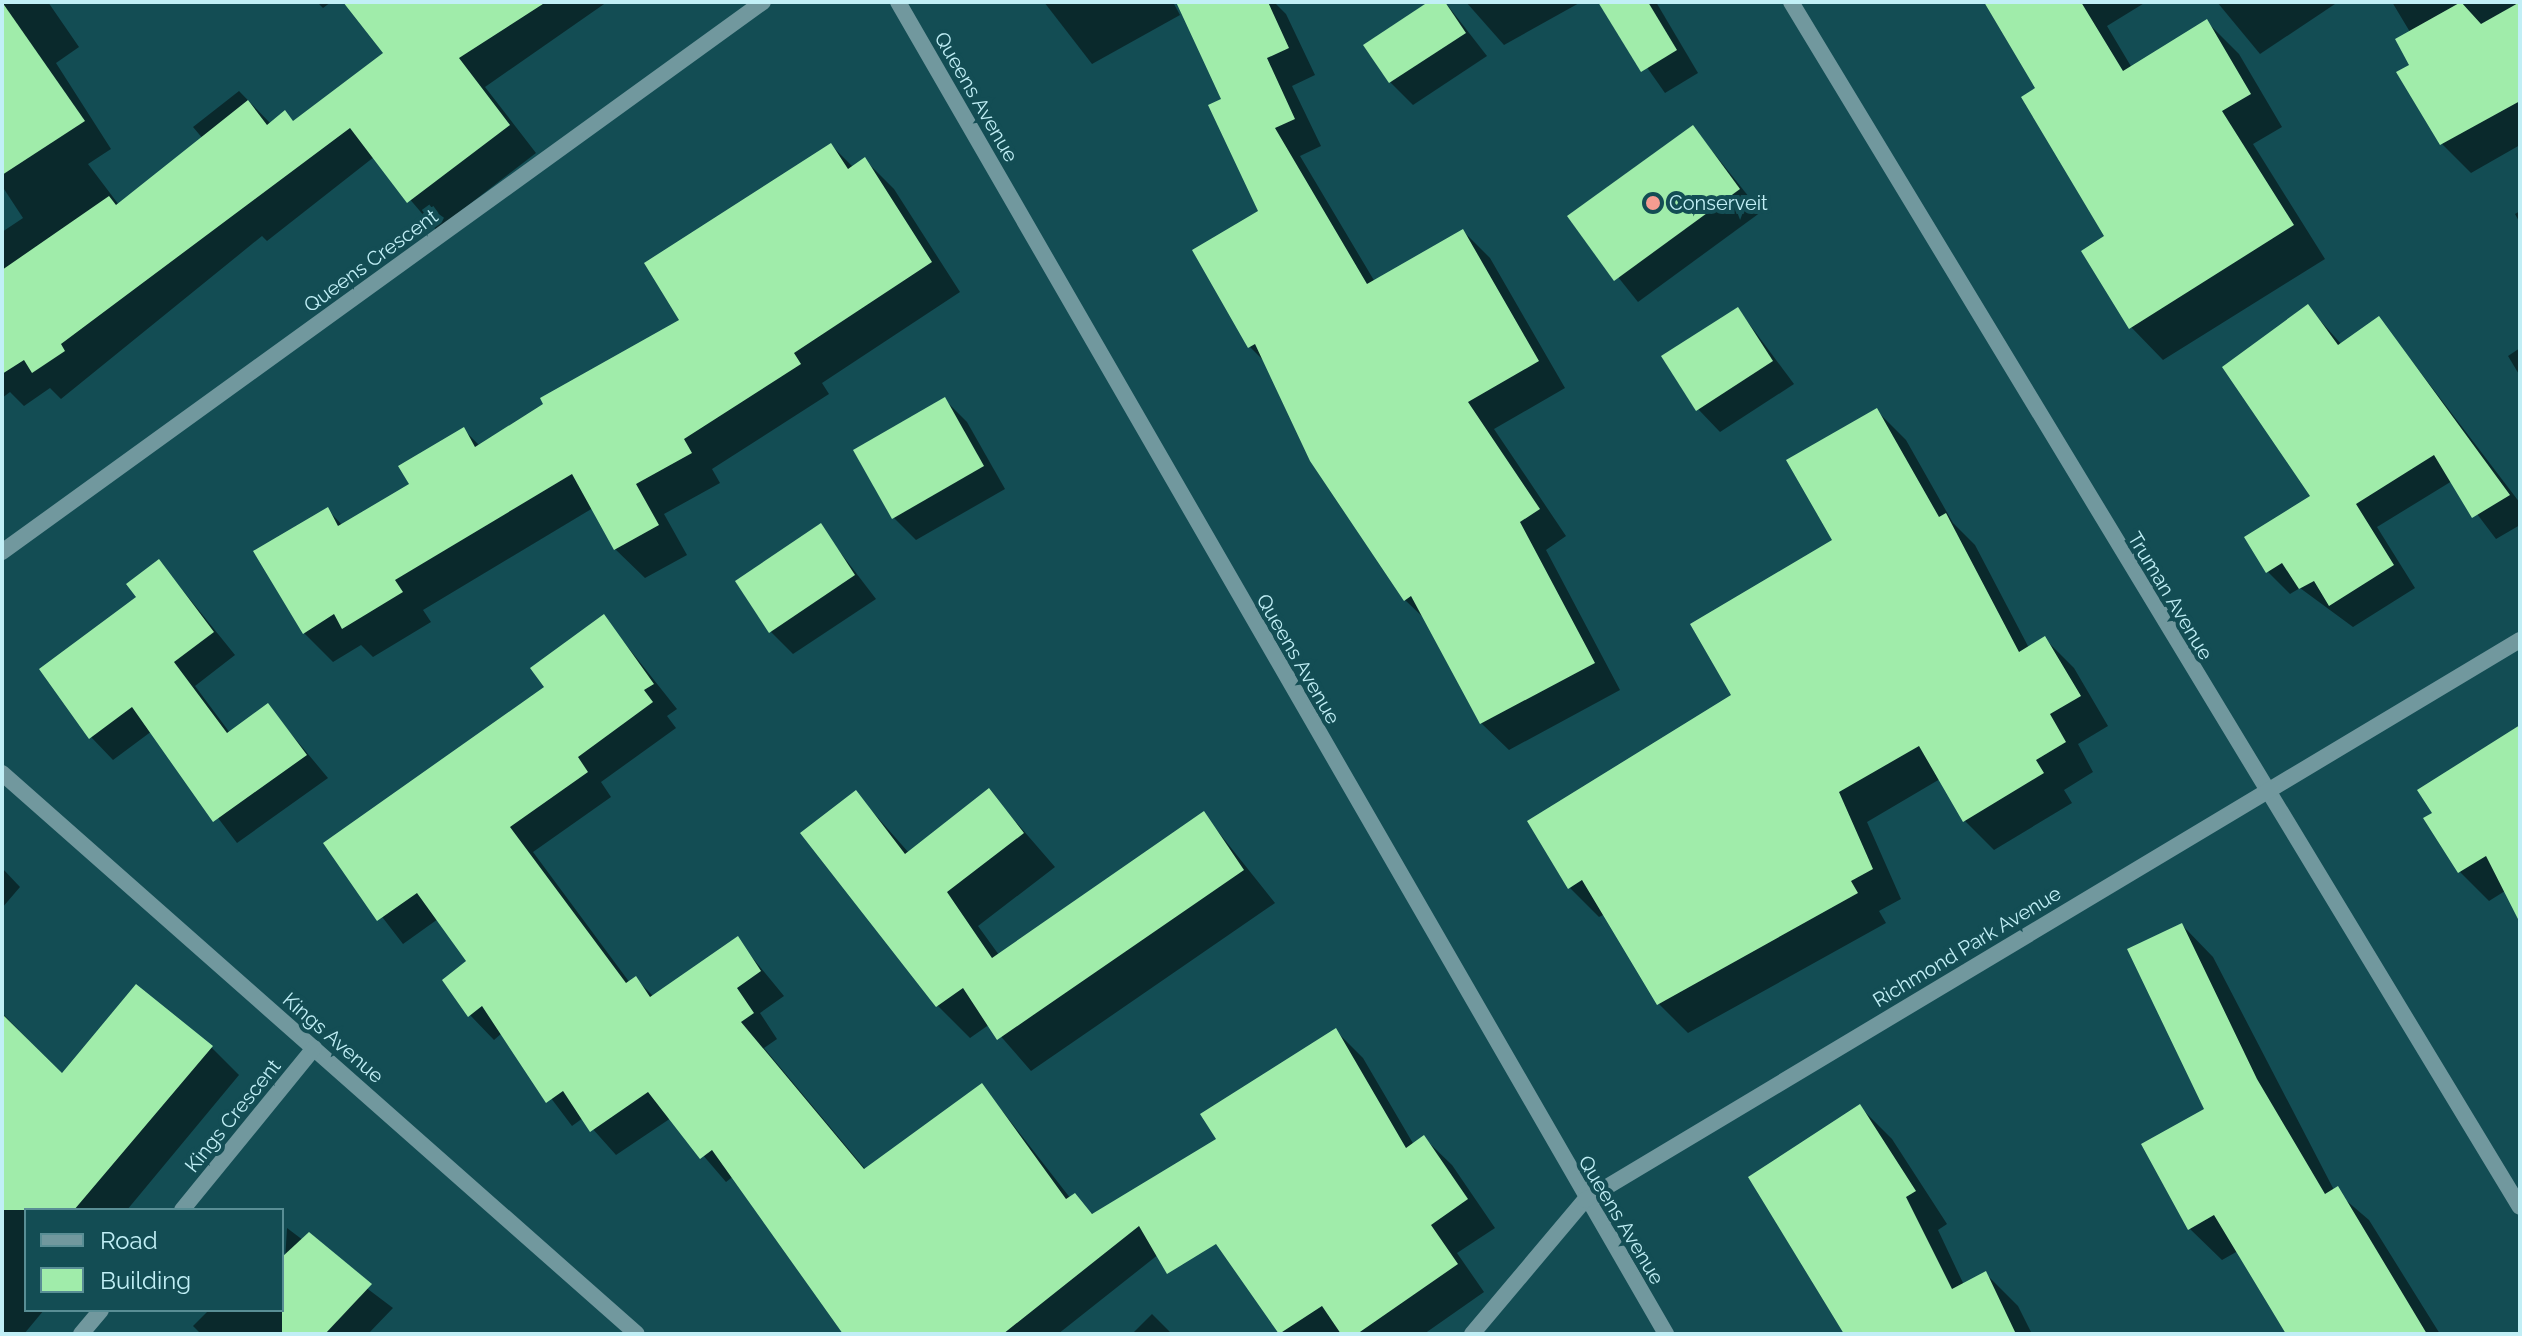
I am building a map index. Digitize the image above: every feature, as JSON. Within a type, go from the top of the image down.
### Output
[{"type":"street","name":"Queens Crescent","points":[[2,552],[763,2]]},
{"type":"street","name":"Queens Avenue","points":[[898,2],[1585,1200],[1666,1334]]},
{"type":"street","name":"Truman Avenue","points":[[1791,2],[2264,792],[2520,1207]]},
{"type":"street","name":"Richmond Park Avenue","points":[[1472,1334],[1585,1200],[2520,640]]},
{"type":"street","name":"Kings Avenue","points":[[2,773],[637,1334]]},
{"type":"street","name":"Kings Crescent","points":[[184,1208],[314,1048]]},
{"type":"street","points":[[81,1334],[99,1312]]},
{"type":"building","points":[[2,2],[85,121],[2,175]]},
{"type":"building","points":[[343,2],[546,2],[459,58],[510,125],[407,203],[350,128],[61,344],[65,351],[32,373],[24,360],[2,374],[2,270],[109,196],[116,205],[248,100],[267,125],[285,110],[293,121],[383,53]]},
{"type":"building","points":[[1176,2],[1268,2],[1289,48],[1267,58],[1295,119],[1275,128],[1367,284],[1463,229],[1539,361],[1468,402],[1540,509],[1520,522],[1595,663],[1480,724],[1411,596],[1404,601],[1310,461],[1255,344],[1248,348],[1192,250],[1258,211],[1208,105],[1221,99]]},
{"type":"building","points":[[1428,2],[1445,2],[1466,33],[1389,83],[1363,45]]},
{"type":"building","points":[[1598,2],[1648,2],[1677,50],[1641,72]]},
{"type":"building","points":[[1984,2],[2081,2],[2123,71],[2207,19],[2251,94],[2222,111],[2294,225],[2129,329],[2081,251],[2104,236],[2021,97],[2035,88]]},
{"type":"building","points":[[2461,2],[2481,24],[2520,2],[2520,101],[2440,145],[2396,72],[2409,65],[2395,39]]},
{"type":"building","name":"Conserveit","points":[[1693,125],[1740,189],[1614,281],[1567,216]]},
{"type":"building","points":[[831,143],[848,169],[865,157],[932,262],[794,353],[801,364],[684,439],[692,453],[636,484],[659,525],[614,550],[572,474],[395,580],[403,592],[342,629],[334,614],[303,634],[253,551],[328,507],[338,526],[409,484],[398,466],[464,427],[475,447],[543,404],[540,398],[679,320],[644,263]]},
{"type":"building","points":[[2308,304],[2338,345],[2379,316],[2510,495],[2472,518],[2434,455],[2356,504],[2394,565],[2329,606],[2314,581],[2299,589],[2282,563],[2266,573],[2244,537],[2310,496],[2222,367]]},
{"type":"building","points":[[1738,307],[1773,361],[1696,411],[1661,356]]},
{"type":"building","points":[[945,397],[984,466],[892,519],[853,450]]},
{"type":"building","points":[[1877,408],[1939,517],[1946,513],[2019,652],[2045,636],[2081,696],[2050,714],[2066,742],[2036,760],[2044,773],[1963,822],[1919,746],[1839,792],[1873,869],[1851,881],[1858,893],[1657,1005],[1582,880],[1568,889],[1527,821],[1731,695],[1690,624],[1832,540],[1786,460]]},
{"type":"building","points":[[821,523],[855,575],[769,633],[735,581]]},
{"type":"building","points":[[159,559],[214,632],[174,662],[227,733],[268,703],[307,755],[213,822],[132,707],[89,739],[39,669],[136,597],[126,584]]},
{"type":"building","points":[[604,614],[654,684],[644,690],[653,702],[578,757],[588,772],[510,827],[626,983],[636,976],[650,997],[738,936],[761,971],[737,988],[754,1013],[741,1022],[864,1169],[982,1083],[1066,1199],[1075,1193],[1092,1214],[1216,1139],[1200,1114],[1336,1028],[1406,1148],[1424,1135],[1468,1199],[1431,1225],[1458,1264],[1357,1334],[1341,1334],[1322,1306],[1279,1334],[1216,1244],[1167,1274],[1139,1226],[1003,1334],[843,1334],[712,1150],[700,1159],[648,1092],[590,1132],[563,1091],[546,1103],[482,1006],[468,1017],[442,980],[466,961],[417,893],[377,921],[323,843],[544,687],[530,668]]},
{"type":"building","points":[[2520,725],[2520,923],[2486,856],[2458,873],[2423,818],[2432,813],[2417,790]]},
{"type":"building","points":[[989,788],[1024,833],[947,892],[992,958],[1204,811],[1244,870],[997,1040],[963,988],[936,1007],[800,833],[856,790],[905,854]]},
{"type":"building","points":[[2182,923],[2257,1079],[2325,1194],[2338,1186],[2427,1334],[2286,1334],[2214,1215],[2188,1230],[2141,1144],[2204,1109],[2127,949]]},
{"type":"building","points":[[136,984],[213,1046],[76,1208],[2,1210],[2,1014],[62,1073]]},
{"type":"building","points":[[1860,1104],[1916,1191],[1906,1197],[1952,1289],[1986,1271],[2016,1334],[1844,1334],[1748,1177]]},
{"type":"building","points":[[309,1232],[372,1284],[325,1334],[282,1334],[284,1255]]},
{"type":"place","name":"Conserveit","points":[[1653,203]]}]
